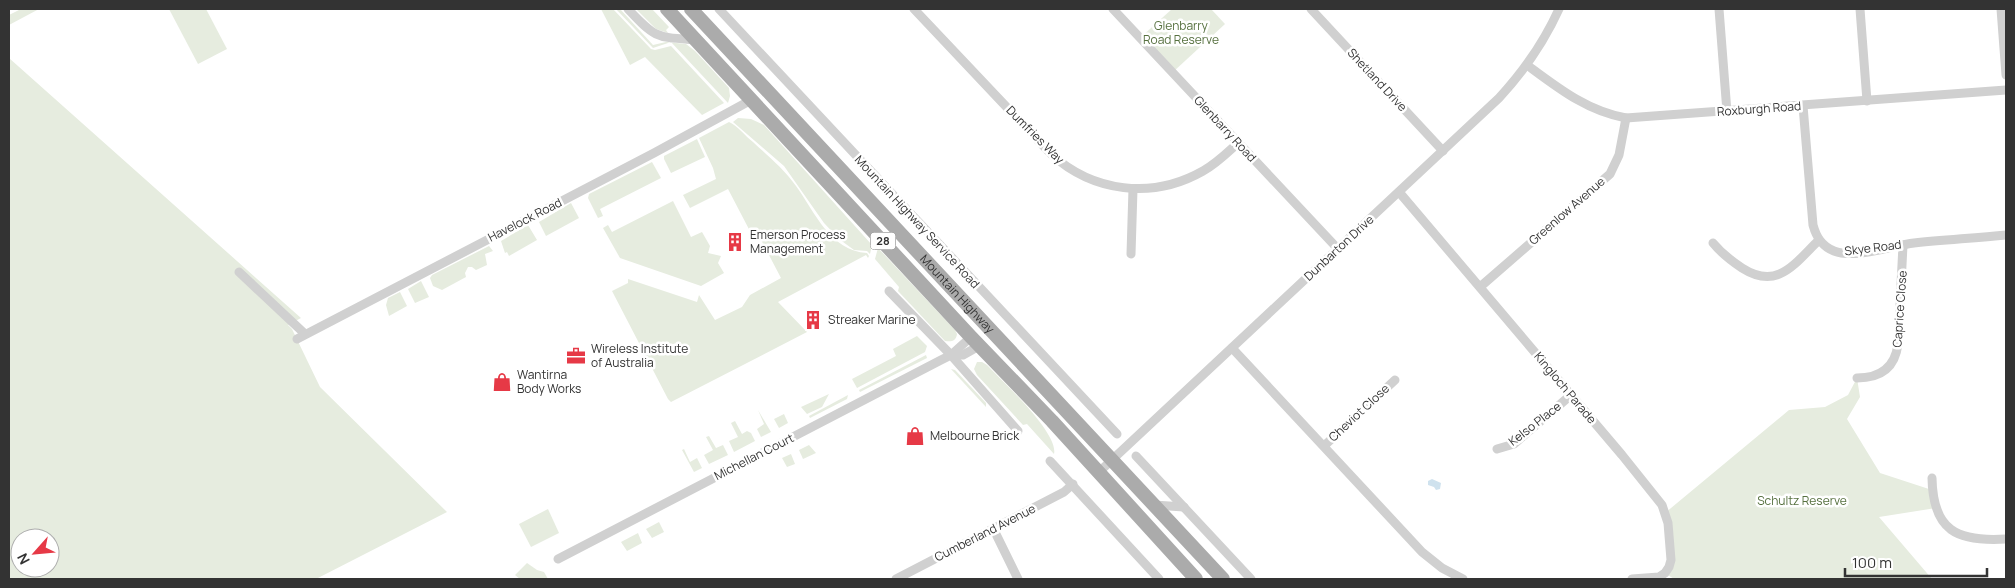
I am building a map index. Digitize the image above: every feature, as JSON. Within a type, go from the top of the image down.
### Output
[{"type":"main road","name":"Mountain Highway","points":[[667,9],[753,99],[1194,577]]},
{"type":"main road","name":"Mountain Highway","points":[[692,9],[1223,579]]},
{"type":"main road","points":[[753,99],[765,87]]},
{"type":"main road","points":[[975,341],[990,328]]},
{"type":"main road","points":[[1191,546],[1198,564],[1194,577]]},
{"type":"street","points":[[628,9],[648,30],[663,38],[697,40]]},
{"type":"street","name":"Mountain Highway Service Road","points":[[719,9],[1117,434]]},
{"type":"street","name":"Dumfries Way","points":[[914,9],[1060,162],[1091,180],[1133,190],[1172,184],[1195,176],[1214,164],[1238,143]]},
{"type":"street","name":"Glenbarry Road","points":[[1113,9],[1338,249]]},
{"type":"street","name":"Shetland Drive","points":[[1311,9],[1443,151]]},
{"type":"street","name":"Dunbarton Drive","points":[[1099,472],[1499,98],[1527,65],[1543,41],[1559,9]]},
{"type":"street","points":[[1719,9],[1727,112]]},
{"type":"street","points":[[1860,9],[1867,101]]},
{"type":"street","points":[[2001,9],[2006,75]]},
{"type":"street","name":"Roxburgh Road","points":[[1527,65],[1587,106],[1626,118],[2006,90]]},
{"type":"street","name":"Havelock Road","points":[[239,272],[301,337],[654,153],[753,99]]},
{"type":"street","points":[[1713,243],[1724,256],[1748,272],[1757,276],[1768,277],[1778,275],[1789,269],[1819,240],[1811,216],[1803,106]]},
{"type":"street","name":"Greenlow Avenue","points":[[1480,287],[1610,174],[1619,156],[1626,118]]},
{"type":"street","points":[[1131,254],[1133,190]]},
{"type":"street","name":"Kingloch Parade","points":[[1398,192],[1572,395],[1650,488],[1665,510],[1670,545],[1669,568],[1659,577],[1632,579]]},
{"type":"street","name":"Skye Road","points":[[1819,240],[1834,251],[1846,253],[1903,245],[2006,236]]},
{"type":"street","name":"Caprice Close","points":[[1857,378],[1874,376],[1889,367],[1895,358],[1903,245]]},
{"type":"street","points":[[889,291],[951,355],[1018,431]]},
{"type":"street","name":"Michellan Court","points":[[558,559],[951,355],[963,355],[975,341]]},
{"type":"street","points":[[1232,348],[1422,552],[1442,568],[1463,579]]},
{"type":"street","name":"Cheviot Close","points":[[1324,446],[1395,380]]},
{"type":"street","name":"Kelso Place","points":[[1497,449],[1514,444],[1572,395]]},
{"type":"street","points":[[1136,456],[1251,579]]},
{"type":"street","points":[[1050,461],[1159,579]]},
{"type":"street","points":[[1932,478],[1933,496],[1938,514],[1952,531],[1973,539],[2006,539]]},
{"type":"street","name":"Cumberland Avenue","points":[[896,579],[994,530],[1064,492],[1073,484]]},
{"type":"street","points":[[1154,505],[1184,507]]},
{"type":"street","points":[[994,530],[1018,579]]},
{"type":"green space","points":[[21,9],[39,9],[9,25],[9,15]]},
{"type":"green space","points":[[169,9],[206,9],[227,49],[198,64]]},
{"type":"green space","points":[[601,9],[613,9],[651,49],[655,50],[671,46],[724,103],[702,115],[645,57],[630,65]]},
{"type":"green space","points":[[616,9],[620,9],[653,45],[670,42],[653,48]]},
{"type":"green space","points":[[636,9],[652,9],[669,27],[666,30],[668,33],[656,29]]},
{"type":"green space","name":"Glenbarry Road Reserve","points":[[1172,9],[1211,9],[1225,24],[1173,72],[1140,38]]},
{"type":"green space","points":[[672,43],[686,44],[695,51],[729,88],[730,96],[728,103]]},
{"type":"green space","points":[[9,58],[301,318],[288,325],[292,329],[320,387],[447,512],[316,579],[9,579]]},
{"type":"green space","points":[[738,118],[751,119],[764,125],[872,245],[870,254],[867,251],[854,250],[839,239],[824,223],[784,166],[733,122]]},
{"type":"green space","points":[[729,122],[786,174],[833,238],[854,251],[867,253],[869,256],[868,258],[866,255],[778,302],[807,332],[671,402],[612,291],[628,283],[628,279],[697,302],[699,295],[715,320],[742,307],[750,295],[781,278],[760,238],[752,235],[728,189],[690,208],[683,195],[716,179],[699,138]]},
{"type":"green space","points":[[697,139],[705,157],[671,173],[664,156]]},
{"type":"green space","points":[[652,162],[661,178],[600,209],[603,216],[598,218],[588,198],[589,194]]},
{"type":"green space","points":[[673,201],[691,237],[702,232],[710,246],[708,253],[721,256],[718,263],[724,273],[701,286],[620,258],[603,228],[608,225],[612,232]]},
{"type":"green space","points":[[571,203],[579,218],[546,236],[539,222]]},
{"type":"green space","points":[[528,225],[537,240],[509,256],[507,252],[505,253],[501,241]]},
{"type":"green space","points":[[489,246],[493,251],[485,254],[487,265],[476,270],[468,267],[465,273],[466,277],[442,290],[433,286],[430,278],[432,275]]},
{"type":"green space","points":[[878,248],[955,330],[957,334],[955,340],[945,341],[898,291],[899,287],[875,259]]},
{"type":"green space","points":[[421,281],[429,297],[415,303],[408,289]]},
{"type":"green space","points":[[400,292],[407,306],[389,316],[386,305],[388,298]]},
{"type":"green space","points":[[917,336],[927,346],[925,352],[857,388],[852,379],[896,356],[893,349]]},
{"type":"green space","points":[[926,355],[927,358],[860,392],[859,390]]},
{"type":"green space","points":[[977,362],[987,365],[1039,421],[1048,433],[1053,445],[1054,454],[1027,424],[1023,425],[977,375],[974,369]]},
{"type":"green space","points":[[951,369],[955,370],[986,403],[986,407]]},
{"type":"green space","name":"Schultz Reserve","points":[[1857,378],[1860,397],[1847,419],[1880,473],[1932,490],[1936,508],[1879,517],[1932,579],[1674,579],[1665,573],[1668,570],[1665,513],[1789,410],[1825,407],[1848,395]]},
{"type":"green space","points":[[829,394],[822,407],[807,414],[801,407]]},
{"type":"green space","points":[[848,395],[847,399],[810,418],[809,416]]},
{"type":"green space","points":[[758,410],[771,432],[761,437],[757,429],[764,424]]},
{"type":"green space","points":[[784,414],[788,423],[779,428],[774,419]]},
{"type":"green space","points":[[735,421],[742,434],[747,431],[751,433],[755,441],[734,452],[729,441],[738,437],[731,423]]},
{"type":"green space","points":[[709,436],[716,448],[723,445],[728,455],[709,464],[704,455],[713,450],[706,437]]},
{"type":"green space","points":[[809,445],[816,453],[803,459],[799,450]]},
{"type":"green space","points":[[684,449],[690,462],[697,458],[702,468],[694,472],[682,450]]},
{"type":"green space","points":[[791,454],[795,464],[787,467],[782,458]]},
{"type":"green space","points":[[548,509],[559,533],[531,547],[519,524]]},
{"type":"green space","points":[[659,522],[664,532],[652,538],[646,529]]},
{"type":"green space","points":[[638,533],[642,543],[627,551],[621,542]]},
{"type":"green space","points":[[527,563],[537,570],[544,572],[548,579],[520,579],[515,575]]},
{"type":"water","points":[[1432,479],[1441,483],[1440,489],[1436,490],[1428,485],[1428,481]]},
{"type":"place","name":"Emerson Process Management","points":[[735,242]]},
{"type":"place","name":"Streaker Marine","points":[[813,320]]},
{"type":"place","name":"Wireless Institute of Australia","points":[[576,356]]},
{"type":"place","name":"Wantirna Body Works","points":[[502,382]]},
{"type":"place","name":"Melbourne Brick","points":[[915,436]]}]
